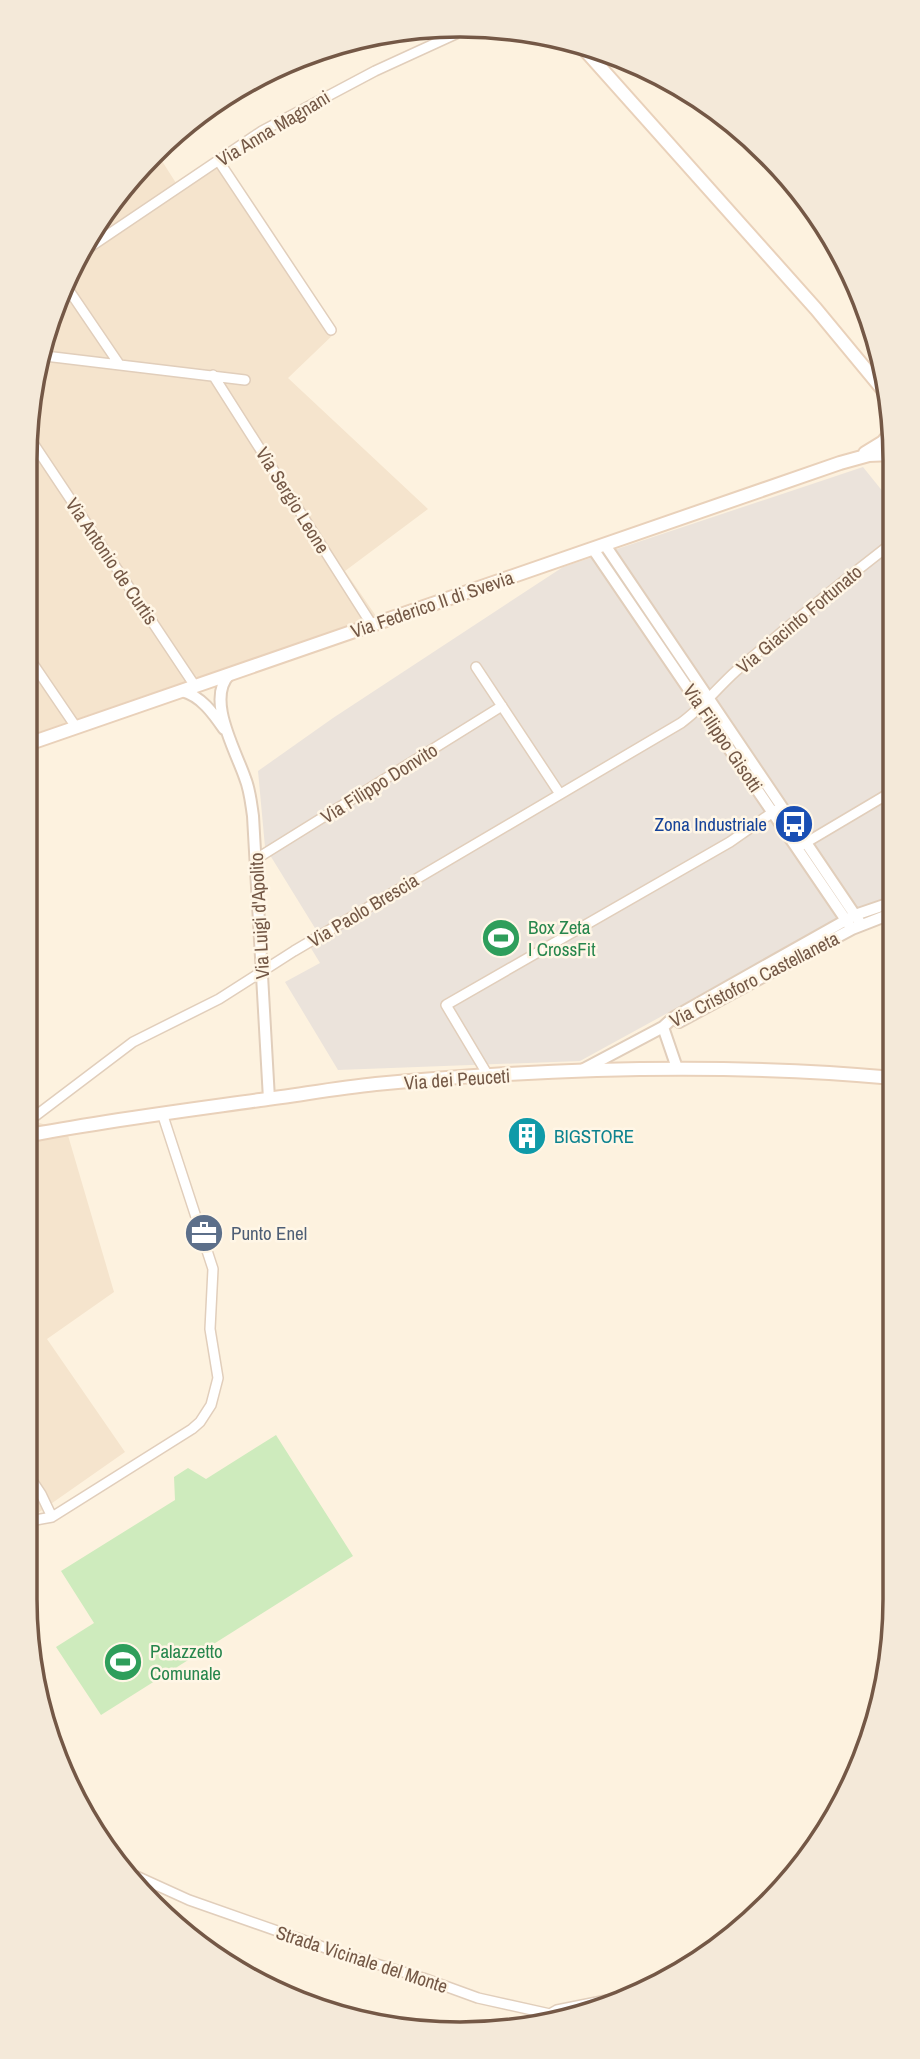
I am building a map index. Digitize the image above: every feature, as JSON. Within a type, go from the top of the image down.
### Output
[{"type":"main road","points":[[590,57],[816,309],[876,381]]},
{"type":"main road","points":[[816,309],[848,338],[873,367]]},
{"type":"main road","points":[[840,463],[875,448],[882,441]]},
{"type":"main road","points":[[840,463],[869,455],[883,454]]},
{"type":"main road","name":"Via Federico II di Svevia","points":[[37,740],[840,463]]},
{"type":"main road","name":"Via dei Peuceti","points":[[37,1134],[162,1113],[374,1084],[582,1070],[677,1068],[817,1072],[883,1077]]},
{"type":"street","name":"Via Anna Magnani","points":[[96,244],[262,131],[327,95],[449,37]]},
{"type":"street","points":[[218,160],[331,330]]},
{"type":"street","points":[[71,293],[119,364]]},
{"type":"street","points":[[50,356],[245,380]]},
{"type":"street","name":"Via Sergio Leone","points":[[213,375],[372,625]]},
{"type":"street","name":"Via Antonio de Curtis","points":[[37,449],[200,684]]},
{"type":"street","name":"Via Filippo Gisotti","points":[[599,547],[854,922]]},
{"type":"street","name":"Via Giacinto Fortunato","points":[[705,703],[735,672],[815,603],[883,550]]},
{"type":"street","points":[[475,667],[560,794]]},
{"type":"street","points":[[37,671],[76,727]]},
{"type":"street","name":"Via Luigi d'Apolito","points":[[230,674],[222,687],[218,714],[249,791],[256,859],[269,1099]]},
{"type":"street","points":[[200,684],[213,691],[218,714]]},
{"type":"street","points":[[182,691],[194,695],[218,714]]},
{"type":"street","name":"Via Paolo Brescia","points":[[37,1112],[133,1042],[219,999],[681,723],[705,703]]},
{"type":"street","name":"Via Filippo Donvito","points":[[256,859],[502,706]]},
{"type":"street","points":[[802,846],[883,797]]},
{"type":"street","points":[[489,1077],[446,1005],[730,842],[778,809]]},
{"type":"street","name":"Via Cristoforo Castellaneta","points":[[582,1070],[663,1027],[677,1023],[883,907]]},
{"type":"street","name":"Via Cristoforo Castellaneta","points":[[854,922],[883,915]]},
{"type":"street","points":[[663,1027],[677,1068]]},
{"type":"street","points":[[37,1520],[52,1517],[191,1429],[206,1413],[216,1393],[218,1367],[210,1329],[213,1269],[162,1113]]},
{"type":"street","points":[[37,1489],[52,1517]]},
{"type":"street","name":"Strada Vicinale del Monte","points":[[143,1879],[189,1900],[340,1953],[478,1998],[546,2013]]},
{"type":"street","name":"Strada Vicinale del Monte","points":[[556,2011],[577,2006]]},
{"type":"shaded area","points":[[222,157],[337,331],[288,378],[428,509],[345,571],[376,616],[37,733],[37,460],[40,405],[45,377],[59,324],[93,248],[124,202],[162,160],[176,183]]},
{"type":"shaded area","points":[[863,467],[883,492],[883,901],[839,919],[580,1061],[338,1070],[285,982],[320,963],[306,940],[318,933],[265,847],[258,771],[333,718],[563,567]]},
{"type":"shaded area","points":[[37,1122],[67,1132],[114,1292],[47,1339],[125,1452],[37,1514]]},
{"type":"green space","points":[[276,1435],[353,1556],[101,1715],[56,1647],[94,1623],[61,1571],[175,1500],[174,1477],[188,1468],[206,1479]]},
{"type":"place","name":"Zona Industriale","points":[[794,824]]},
{"type":"place","name":"Box Zeta I CrossFit","points":[[501,938]]},
{"type":"place","name":"BIGSTORE","points":[[527,1136]]},
{"type":"place","name":"Punto Enel","points":[[204,1233]]},
{"type":"place","name":"Palazzetto Comunale","points":[[123,1662]]}]
